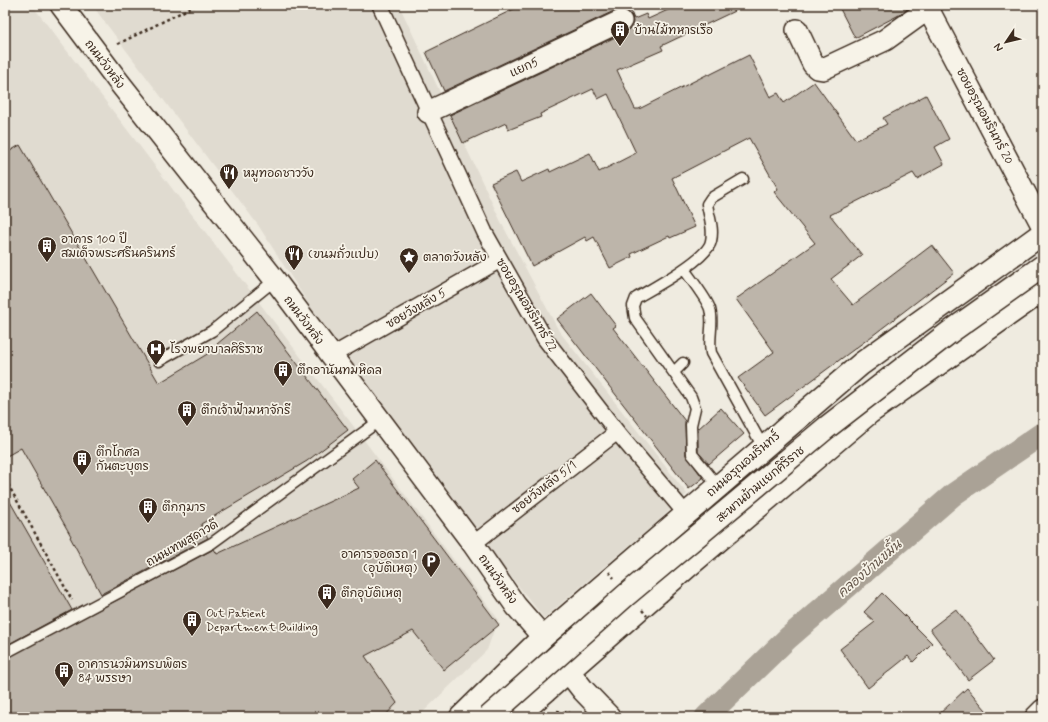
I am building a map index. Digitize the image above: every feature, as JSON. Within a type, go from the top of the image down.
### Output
[{"type":"main road","name":"ถนนอรุณอมรินทร์","points":[[461,717],[543,637],[763,447],[873,355],[1043,233]]},
{"type":"main road","name":"สะพานข้ามแยกศิริราช","points":[[489,717],[625,596],[826,428],[950,332],[1043,266]]},
{"type":"main road","points":[[516,717],[566,671],[869,413],[1043,290]]},
{"type":"main road","points":[[543,637],[566,671],[609,717]]},
{"type":"street","name":"ถนนวังหลัง","points":[[61,5],[123,87],[275,280],[379,421],[473,544],[516,606],[543,637]]},
{"type":"street","name":"ซอยอรุณอมรินทร์ 22","points":[[380,5],[485,233],[545,339],[617,432],[686,514]]},
{"type":"street","points":[[797,30],[813,64],[817,68],[823,69],[885,40],[927,7]]},
{"type":"street","name":"ซอยอรุณอมรินทร์ 20","points":[[927,7],[1043,227]]},
{"type":"street","name":"แยก5","points":[[428,112],[621,21]]},
{"type":"street","name":"ซอยวังหลัง 5","points":[[331,356],[500,260]]},
{"type":"street","name":"ซอยวังหลัง 5/1","points":[[473,544],[617,432]]},
{"type":"street","points":[[1036,717],[1043,710]]},
{"type":"lane","points":[[718,486],[692,454],[691,425],[696,408],[691,396],[635,318],[633,306],[636,298],[694,262],[711,243],[712,229],[707,204],[711,198],[743,179]]},
{"type":"lane","points":[[684,268],[710,308],[711,329],[709,342],[711,353],[763,447]]},
{"type":"lane","points":[[159,361],[212,331],[275,280]]},
{"type":"lane","points":[[674,372],[683,363]]},
{"type":"lane","name":"ถนนเทพสุดาวดี","points":[[5,653],[212,543],[379,421]]},
{"type":"path","points":[[116,46],[196,5]]},
{"type":"path","points":[[5,479],[80,614]]},
{"type":"path","points":[[552,710],[570,713]]},
{"type":"shaded area","name":"โรงพยาบาลศิริราช","points":[[5,5],[32,5],[361,436],[498,619],[487,650],[418,717],[139,717],[86,617],[5,658]]},
{"type":"shaded area","name":"ตลาดวังหลัง","points":[[92,5],[399,5],[502,224],[559,331],[687,494],[658,521],[544,618],[496,558],[423,457],[333,342],[258,225]]},
{"type":"building","points":[[522,5],[628,5],[634,19],[646,14],[648,19],[679,5],[747,5],[661,46],[663,50],[617,70],[635,109],[639,109],[749,55],[770,97],[778,93],[784,103],[814,82],[856,140],[887,124],[883,118],[926,95],[949,139],[935,147],[944,164],[917,179],[913,173],[830,215],[862,255],[831,279],[853,305],[932,245],[954,273],[765,415],[738,378],[774,352],[736,299],[815,243],[774,192],[778,189],[749,138],[672,178],[695,227],[670,238],[669,236],[631,254],[632,257],[610,268],[594,237],[587,241],[585,237],[532,266],[491,183],[516,172],[521,182],[549,169],[550,172],[590,153],[599,172],[636,153],[608,94],[598,99],[593,89],[540,114],[541,117],[508,130],[506,123],[463,143],[450,115],[626,32],[631,27],[633,22],[632,16],[627,11],[622,9],[616,10],[444,91],[426,52]]},
{"type":"building","points":[[838,5],[913,5],[899,15],[855,38]]},
{"type":"building","points":[[20,145],[159,383],[219,347],[217,344],[257,311],[348,430],[307,461],[201,524],[208,538],[101,594],[70,537],[71,536],[21,448],[5,457],[5,154]]},
{"type":"building","points":[[591,293],[616,326],[613,328],[685,421],[686,455],[703,478],[689,489],[557,319]]},
{"type":"building","points":[[721,408],[744,434],[709,464],[698,452],[698,429]]},
{"type":"building","points":[[375,460],[499,625],[444,670],[413,631],[365,656],[397,703],[384,717],[5,717],[5,659],[214,549],[217,554],[359,488],[352,479]]},
{"type":"building","points":[[5,493],[72,610],[5,646]]},
{"type":"building","points":[[882,593],[932,643],[913,662],[908,656],[868,688],[840,649],[875,622],[864,612]]},
{"type":"building","points":[[956,609],[994,660],[968,680],[930,629]]},
{"type":"building","points":[[967,688],[992,717],[936,717]]},
{"type":"waterway","name":"คลองบ้านขมิ้น","points":[[706,717],[788,638],[954,494],[1043,433]]},
{"type":"place","name":"บ้านไม้ทหารเรือ","points":[[620,47]]},
{"type":"place","name":"หมูทอดชาววัง","points":[[229,190]]},
{"type":"place","name":"อาคาร 100 ปี สมเด็จพระศรีนครินทร์","points":[[47,263]]},
{"type":"place","name":"(ขนมถั่วแปบ)","points":[[294,271]]},
{"type":"place","name":"ตลาดวังหลัง","points":[[409,274]]},
{"type":"place","name":"โรงพยาบาลศิริราช","points":[[156,366]]},
{"type":"place","name":"ตึกอานันทมหิดล","points":[[283,387]]},
{"type":"place","name":"ตึกเจ้าฟ้ามหาจักรี","points":[[187,427]]},
{"type":"place","name":"ตึกโกศล กันตะบุตร","points":[[82,476]]},
{"type":"place","name":"ตึกกุมาร","points":[[148,524]]},
{"type":"place","name":"อาคารจอดรถ 1 (อุบัติเหตุ)","points":[[431,578]]},
{"type":"place","name":"ตึกอุบัติเหตุ","points":[[327,610]]},
{"type":"place","name":"Out Patient Department Building","points":[[192,637]]},
{"type":"place","name":"อาคารนวมินทรบพิตร 84 พรรษา","points":[[64,688]]}]
